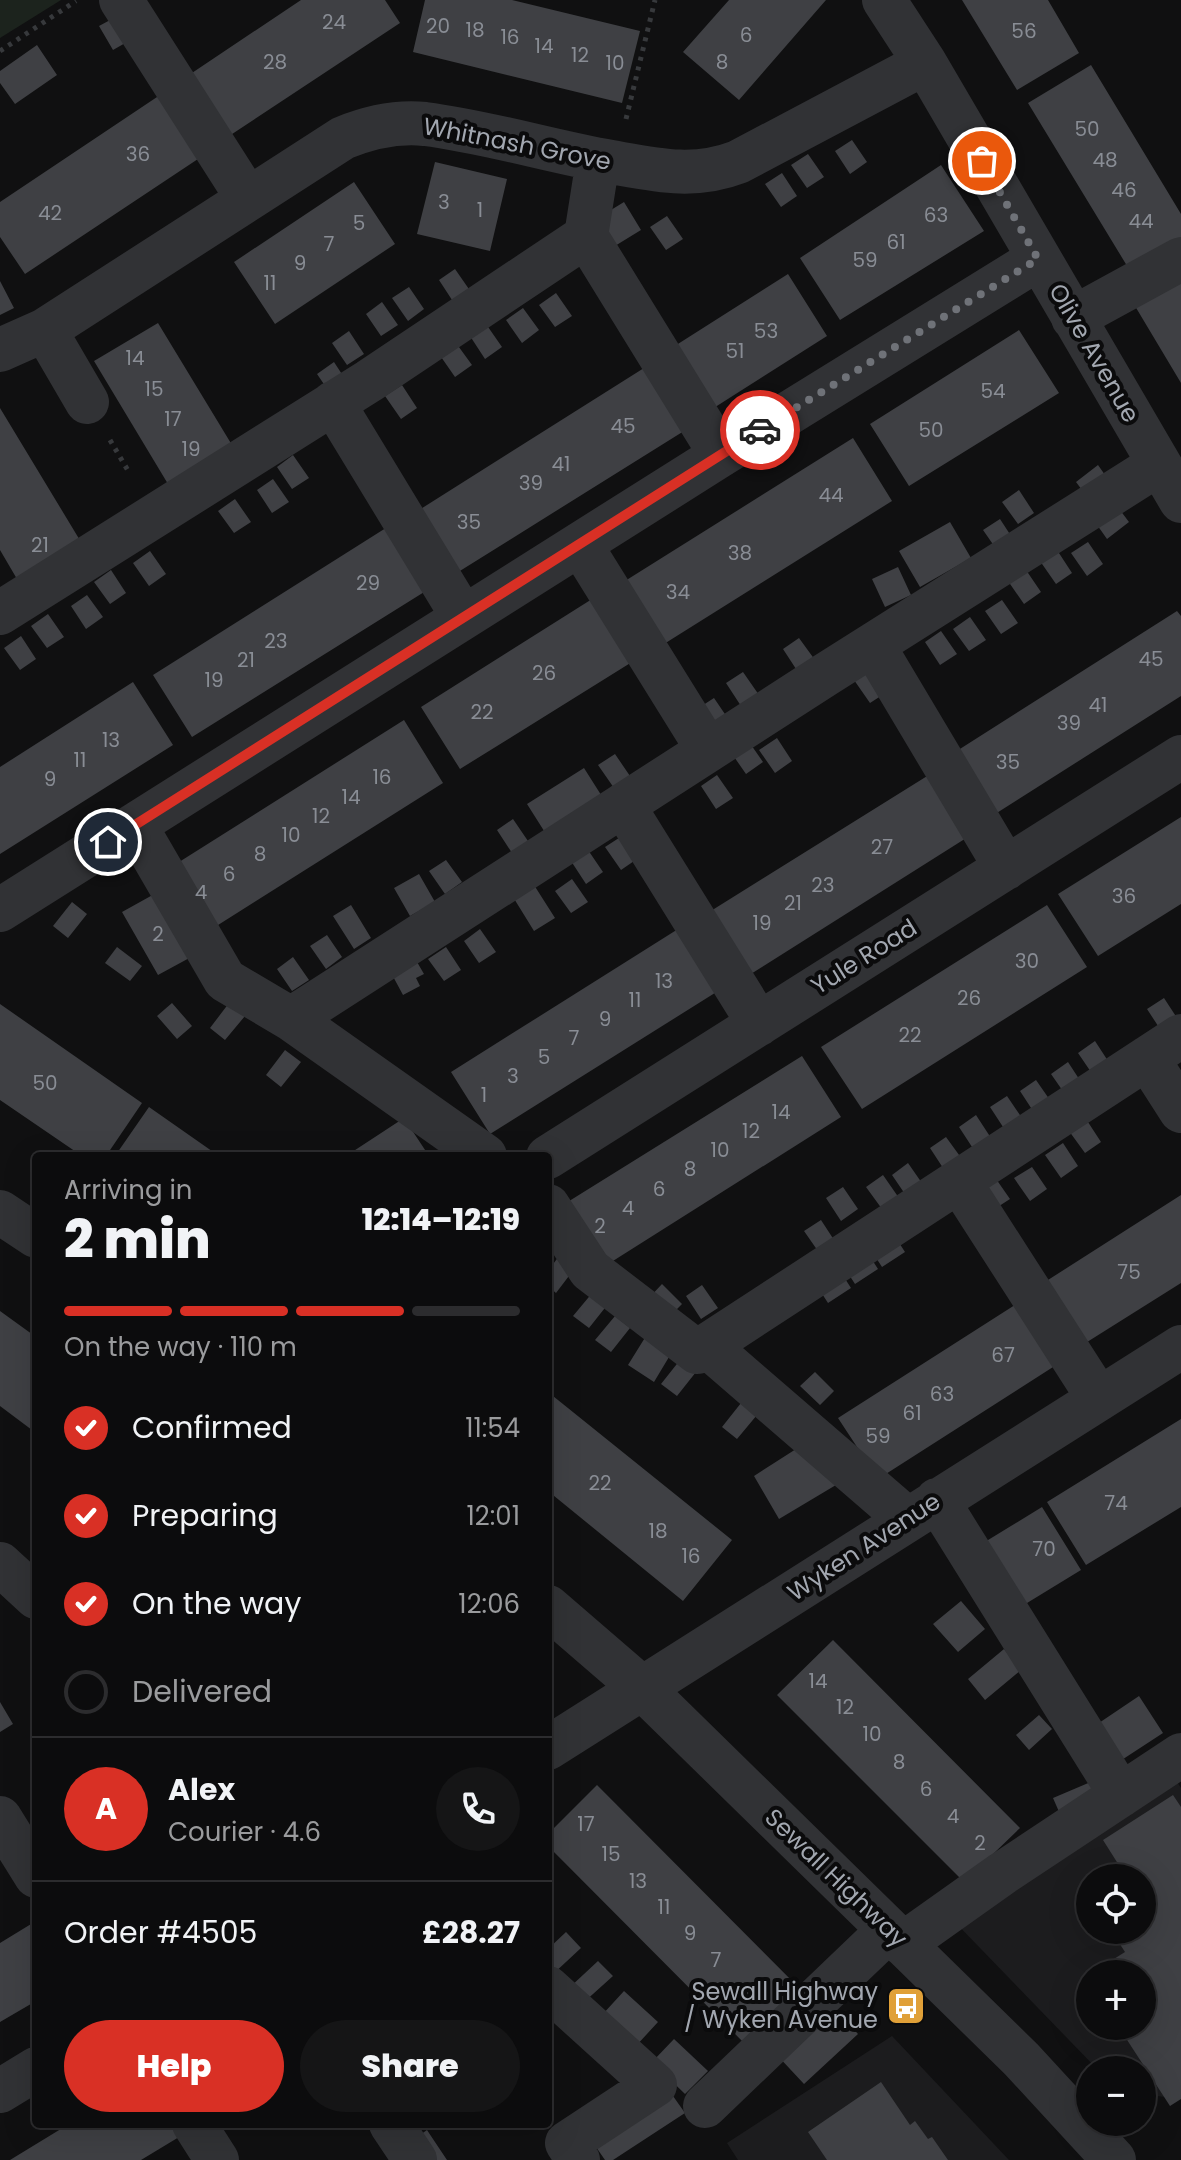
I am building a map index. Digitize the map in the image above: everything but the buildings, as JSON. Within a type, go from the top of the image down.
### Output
[{"type":"street","points":[[121,0],[248,199]]},
{"type":"street","name":"Olive Avenue","points":[[884,0],[925,63],[1170,483]]},
{"type":"street","name":"Whitnash Grove","points":[[0,350],[45,330],[343,138],[368,129],[409,122],[675,173],[718,170],[925,63]]},
{"type":"street","points":[[0,613],[333,403],[586,236],[607,162]]},
{"type":"street","points":[[586,236],[721,455]]},
{"type":"street","points":[[0,910],[1038,259]]},
{"type":"street","points":[[1073,318],[1181,259]]},
{"type":"street","points":[[45,330],[87,402]]},
{"type":"street","points":[[333,403],[463,617]]},
{"type":"street","points":[[291,1019],[873,645],[1170,483]]},
{"type":"street","points":[[580,544],[708,750]]},
{"type":"street","points":[[873,645],[1006,868]]},
{"type":"street","name":"Yule Road","points":[[552,1154],[1181,757]]},
{"type":"street","points":[[623,805],[759,1024]]},
{"type":"street","points":[[135,825],[225,980],[291,1019],[479,1152]]},
{"type":"street","points":[[552,1212],[590,1270],[697,1352],[1164,1047],[1181,1111]]},
{"type":"street","points":[[959,1181],[1099,1399]]},
{"type":"street","points":[[0,1212],[32,1233]]},
{"type":"street","points":[[707,1346],[922,1510],[1121,1795]]},
{"type":"street","name":"Wyken Avenue","points":[[552,1746],[1181,1347]]},
{"type":"street","points":[[0,1564],[32,1593]]},
{"type":"street","name":"Sewall Highway","points":[[552,1610],[643,1689],[1021,2059],[1114,2160]]},
{"type":"street","points":[[705,2106],[896,1937],[1003,1873],[1181,1755]]},
{"type":"street","points":[[0,1818],[32,1870]]},
{"type":"street","points":[[552,1992],[655,2085],[563,2154]]},
{"type":"street","points":[[0,2091],[32,2071]]},
{"type":"street","points":[[197,2128],[217,2160]]},
{"type":"street","points":[[394,2128],[415,2160]]},
{"type":"path","points":[[0,51],[77,0]]},
{"type":"path","points":[[607,162],[655,0]]},
{"type":"shaded area","points":[[0,0],[61,0],[0,38]]},
{"type":"shaded area","points":[[1170,1771],[1181,1788],[1181,2099],[1156,2096],[1156,2056],[1084,2056],[950,1917]]},
{"type":"shaded area","points":[[892,2036],[1009,2160],[738,2160],[727,2143]]},
{"type":"way so far","points":[[760,430],[1038,259],[982,161]]},
{"type":"place","name":"Sewall Highway / Wyken Avenue","points":[[906,2006]]},
{"type":"route","points":[[108,842],[760,430]]}]
